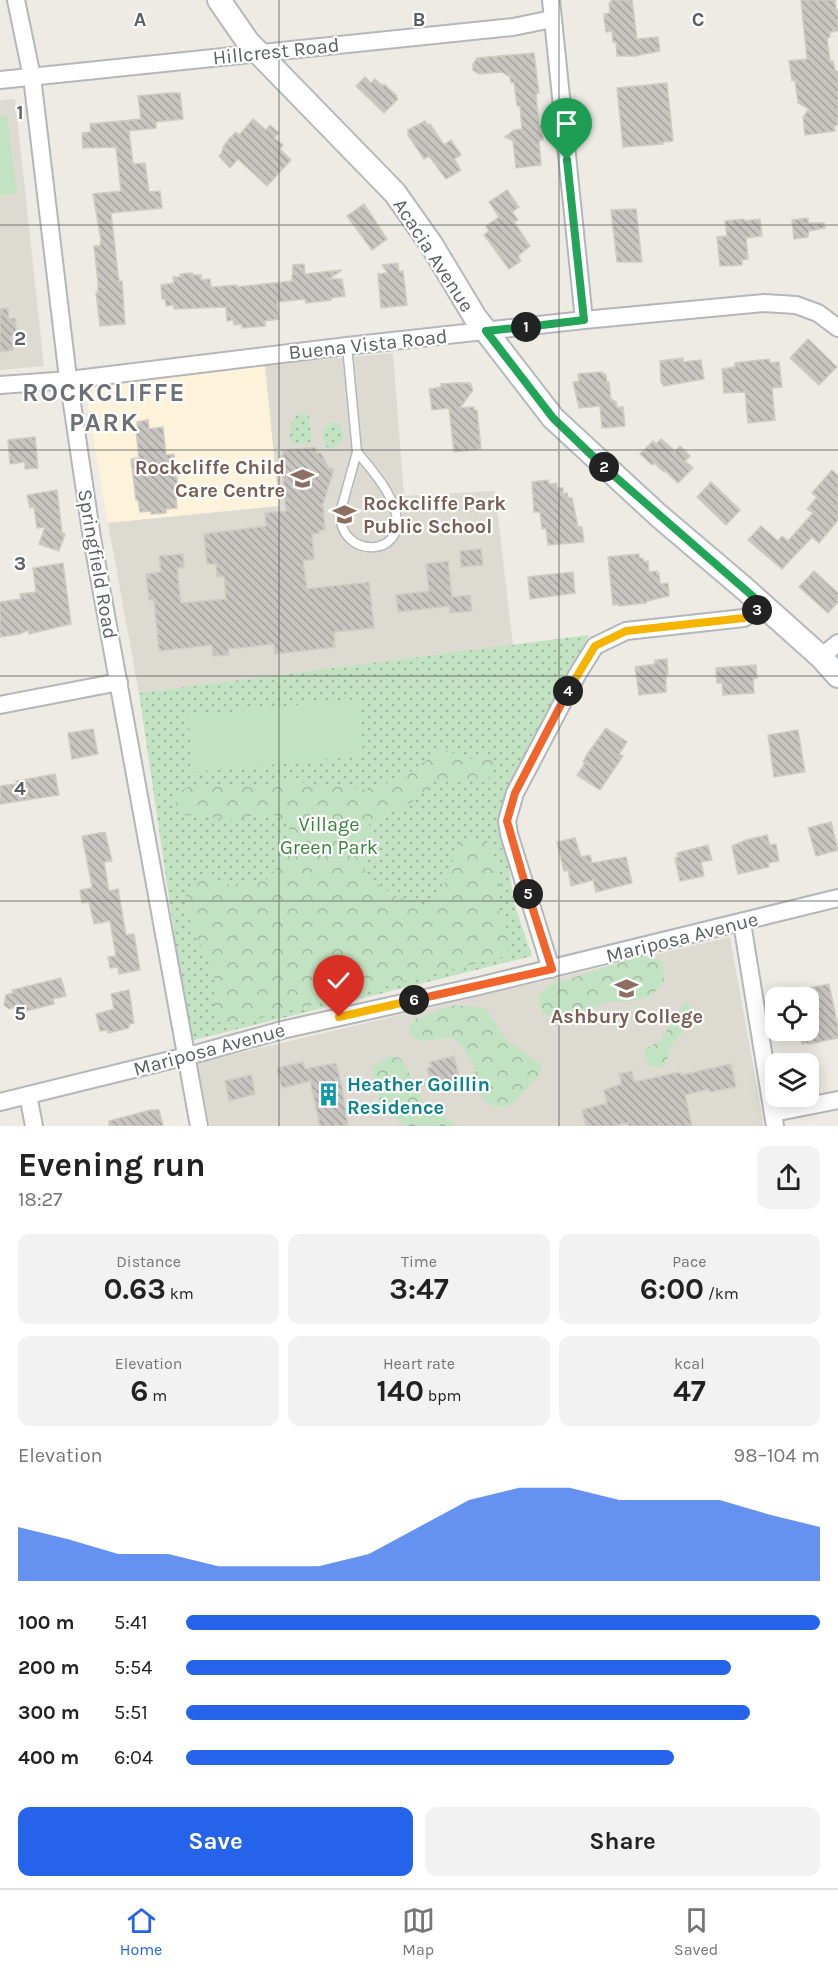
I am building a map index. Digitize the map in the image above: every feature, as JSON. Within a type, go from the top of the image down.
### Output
[{"type":"street","name":"Springfield Road","points":[[16,0],[32,76],[69,380],[92,538],[199,1126]]},
{"type":"street","name":"Acacia Avenue","points":[[219,0],[237,29],[395,193],[432,244],[471,311],[553,418],[640,499],[764,606],[830,650],[838,676]]},
{"type":"street","points":[[551,0],[584,320]]},
{"type":"street","name":"Hillcrest Road","points":[[0,80],[513,27],[552,19]]},
{"type":"street","name":"Buena Vista Road","points":[[0,385],[69,380],[584,320],[765,303],[796,305],[818,313],[838,328]]},
{"type":"street","points":[[552,969],[507,821],[515,793],[577,675],[595,646],[626,631],[744,618],[764,606]]},
{"type":"street","points":[[0,705],[119,682]]},
{"type":"street","name":"Mariposa Avenue","points":[[0,1102],[282,1030],[552,969],[838,898]]},
{"type":"street","points":[[742,923],[774,1119],[838,1100]]},
{"type":"street","points":[[28,1095],[33,1126]]},
{"type":"lane","points":[[347,346],[357,452],[340,513],[340,522],[344,533],[354,543],[367,547],[381,546],[394,535],[397,523],[396,513],[391,500],[357,452]]},
{"type":"shaded area","points":[[15,99],[44,366],[0,370],[0,100]]},
{"type":"shaded area","name":"Rockcliffe Park Public School","points":[[393,353],[404,496],[495,491],[513,646],[139,693],[108,523],[279,506],[265,365]]},
{"type":"shaded area","points":[[265,365],[279,506],[108,523],[87,401],[97,384]]},
{"type":"shaded area","name":"Ashbury College","points":[[730,937],[764,1126],[210,1126],[197,1063]]},
{"type":"green space","points":[[7,116],[17,193],[0,195],[0,117]]},
{"type":"green space","points":[[300,414],[309,415],[312,442],[291,444],[292,423]]},
{"type":"green space","points":[[333,423],[340,424],[343,437],[341,443],[331,448],[326,447],[322,434],[324,428]]},
{"type":"green space","name":"Village Green Park","points":[[589,635],[539,726],[502,819],[514,903],[532,956],[190,1041],[139,693]]},
{"type":"green space","points":[[358,699],[363,756],[193,772],[188,716]]},
{"type":"green space","points":[[442,749],[471,759],[482,756],[494,758],[492,777],[455,781],[437,779],[412,802],[369,823],[369,843],[362,860],[371,878],[389,892],[411,902],[431,905],[442,892],[459,844],[469,838],[487,841],[499,868],[499,911],[512,944],[505,956],[237,1024],[223,1023],[216,1011],[215,983],[211,966],[188,914],[186,901],[188,891],[195,882],[206,876],[233,885],[265,881],[289,855],[293,839],[287,823],[273,814],[255,815],[236,820],[183,815],[177,809],[175,798],[179,792],[192,785],[262,785],[287,781],[370,790],[405,776]]},
{"type":"green space","points":[[643,955],[662,961],[664,981],[652,995],[633,1001],[605,1002],[571,1021],[561,1022],[544,1013],[539,1006],[539,996],[548,986]]},
{"type":"green space","points":[[685,1002],[688,1003],[690,1011],[690,1022],[672,1045],[666,1064],[659,1067],[649,1066],[644,1055],[645,1049],[660,1041]]},
{"type":"green space","points":[[455,1005],[485,1008],[507,1040],[541,1065],[540,1074],[513,1104],[503,1107],[494,1106],[486,1102],[479,1094],[474,1066],[459,1042],[450,1038],[421,1041],[413,1038],[409,1030],[415,1019]]},
{"type":"green space","points":[[390,1056],[400,1058],[416,1084],[423,1103],[458,1126],[404,1126],[381,1104],[371,1068]]},
{"type":"building","points":[[611,0],[632,0],[637,39],[658,37],[660,51],[635,56],[617,56],[616,42],[613,42],[612,31],[606,32],[604,18],[604,14],[610,13]]},
{"type":"building","points":[[801,0],[835,0],[836,10],[838,10],[838,31],[830,32],[830,37],[827,38],[830,61],[833,61],[835,70],[838,72],[838,125],[834,126],[835,131],[805,135],[803,117],[809,109],[798,103],[795,80],[792,81],[789,61],[807,59]]},
{"type":"building","points":[[534,53],[539,93],[536,94],[539,125],[542,125],[543,140],[539,141],[541,165],[516,168],[513,141],[505,137],[514,130],[522,129],[520,106],[517,106],[514,82],[511,83],[510,77],[502,72],[479,74],[473,70],[473,64],[477,58]]},
{"type":"building","points":[[365,77],[371,83],[375,79],[383,86],[384,84],[397,96],[398,99],[384,113],[356,86]]},
{"type":"building","points":[[667,83],[673,141],[623,147],[617,88]]},
{"type":"building","points":[[180,93],[183,119],[156,122],[156,128],[129,131],[133,164],[145,163],[149,192],[160,191],[162,208],[111,213],[119,282],[122,281],[125,324],[100,326],[94,246],[100,246],[101,240],[93,194],[121,191],[116,147],[83,148],[82,133],[91,132],[90,124],[141,119],[138,96]]},
{"type":"building","points":[[253,119],[266,130],[270,125],[279,133],[274,138],[283,145],[280,149],[291,160],[267,186],[238,159],[230,168],[219,156],[229,139],[236,132],[239,135]]},
{"type":"building","points":[[425,121],[428,125],[430,124],[444,145],[451,140],[461,155],[454,159],[461,170],[446,179],[429,156],[424,159],[408,135],[408,130]]},
{"type":"building","points":[[507,190],[519,207],[512,212],[518,220],[514,222],[530,246],[518,256],[521,261],[509,269],[484,235],[489,231],[486,226],[499,217],[489,202]]},
{"type":"building","points":[[364,204],[387,239],[372,250],[347,216]]},
{"type":"building","points":[[636,209],[642,262],[617,262],[611,210]]},
{"type":"building","points":[[808,218],[808,223],[824,223],[825,228],[809,231],[808,237],[794,239],[792,220]]},
{"type":"building","points":[[744,219],[744,221],[760,219],[762,236],[746,238],[748,259],[742,260],[742,265],[720,266],[717,237],[727,236],[725,221]]},
{"type":"building","points":[[398,263],[399,272],[403,271],[407,305],[381,308],[378,274],[388,273],[382,265]]},
{"type":"building","points":[[304,264],[305,274],[342,270],[329,279],[342,279],[345,296],[306,303],[305,299],[277,302],[279,319],[265,321],[265,326],[242,328],[242,324],[234,325],[233,320],[227,321],[226,307],[174,309],[174,305],[166,306],[165,299],[162,299],[161,285],[174,283],[173,277],[181,277],[180,274],[201,275],[201,280],[210,279],[211,287],[237,285],[237,287],[292,281],[293,265]]},
{"type":"building","points":[[8,308],[9,319],[15,318],[17,335],[11,336],[13,350],[0,352],[0,309]]},
{"type":"building","points":[[808,339],[837,367],[819,385],[790,358]]},
{"type":"building","points":[[683,358],[683,362],[701,360],[704,379],[664,386],[661,382],[660,361]]},
{"type":"building","points":[[769,359],[770,363],[779,362],[782,387],[772,388],[775,420],[748,423],[745,392],[724,393],[722,369],[735,367],[735,363]]},
{"type":"building","points":[[601,372],[606,375],[607,383],[609,382],[611,399],[616,402],[617,407],[623,407],[625,426],[602,428],[600,406],[579,408],[573,382],[579,381],[578,374]]},
{"type":"building","points":[[470,383],[473,390],[460,408],[474,407],[474,410],[477,410],[481,449],[454,452],[449,408],[432,410],[429,389],[441,387],[441,384]]},
{"type":"building","points":[[148,420],[149,429],[163,427],[166,455],[174,454],[179,496],[176,497],[177,508],[166,509],[166,513],[140,512],[138,500],[136,500],[131,459],[139,458],[137,422]]},
{"type":"building","points":[[35,437],[38,468],[25,469],[25,462],[10,464],[8,440]]},
{"type":"building","points":[[661,439],[675,451],[680,446],[690,456],[685,461],[693,468],[678,483],[640,454],[653,441],[656,444]]},
{"type":"building","points":[[316,447],[316,453],[321,453],[328,467],[334,469],[323,504],[325,530],[312,534],[314,559],[303,561],[307,589],[369,582],[374,628],[334,632],[335,647],[275,654],[274,644],[228,649],[229,655],[213,656],[212,645],[159,651],[154,600],[149,600],[146,574],[161,572],[159,556],[183,554],[184,567],[177,568],[181,603],[226,599],[224,576],[217,577],[216,564],[207,564],[204,534],[266,526],[265,513],[286,511],[281,456],[283,456],[283,450]]},
{"type":"building","points":[[832,470],[838,476],[838,520],[819,543],[812,537],[782,569],[748,540],[761,526],[778,541],[782,536],[788,541],[813,513],[807,509],[817,497],[812,493]]},
{"type":"building","points":[[548,480],[549,484],[556,483],[557,488],[563,488],[563,494],[567,493],[568,498],[572,498],[578,527],[582,527],[584,542],[548,545],[546,528],[542,529],[540,512],[534,512],[532,482]]},
{"type":"building","points":[[711,482],[740,510],[726,525],[697,497]]},
{"type":"building","points":[[57,490],[62,533],[65,534],[59,551],[39,544],[45,527],[37,528],[34,507],[30,508],[27,495]]},
{"type":"building","points":[[481,549],[483,565],[461,567],[460,551]]},
{"type":"building","points":[[639,554],[639,558],[643,558],[644,562],[648,561],[649,572],[659,573],[660,584],[668,583],[669,596],[646,603],[613,605],[608,557]]},
{"type":"building","points":[[448,561],[452,597],[470,595],[472,611],[450,613],[449,606],[398,612],[396,595],[429,591],[426,564]]},
{"type":"building","points":[[63,563],[71,624],[29,634],[29,630],[0,637],[0,602],[21,599],[20,594],[36,592],[33,568]]},
{"type":"building","points":[[814,571],[838,593],[838,602],[828,613],[799,587]]},
{"type":"building","points":[[573,572],[575,593],[530,599],[528,577]]},
{"type":"building","points":[[667,659],[666,692],[639,695],[635,667],[655,664],[655,660]]},
{"type":"building","points":[[756,665],[757,678],[753,679],[754,693],[723,695],[722,683],[717,683],[716,668]]},
{"type":"building","points":[[606,728],[627,742],[619,754],[623,756],[600,790],[577,775],[588,753]]},
{"type":"building","points":[[93,729],[98,754],[72,759],[68,733]]},
{"type":"building","points":[[798,730],[805,772],[774,777],[768,735]]},
{"type":"building","points":[[55,774],[59,795],[0,804],[0,786]]},
{"type":"building","points":[[831,822],[838,850],[816,856],[808,828]]},
{"type":"building","points":[[105,832],[112,861],[104,862],[109,891],[118,889],[126,935],[134,934],[140,970],[119,974],[118,967],[110,968],[108,957],[116,956],[110,921],[94,924],[89,902],[82,903],[80,890],[92,886],[82,836]]},
{"type":"building","points":[[767,835],[770,845],[776,844],[779,861],[768,863],[769,867],[738,874],[732,846]]},
{"type":"building","points":[[575,838],[581,857],[590,855],[592,863],[626,857],[632,883],[596,892],[593,880],[571,886],[568,870],[564,871],[557,842]]},
{"type":"building","points":[[708,845],[712,860],[701,862],[704,876],[680,881],[675,858],[678,857],[677,853]]},
{"type":"building","points":[[61,978],[66,996],[53,999],[54,1004],[18,1013],[16,1007],[9,1009],[4,1005],[6,995],[13,993],[12,990]]},
{"type":"building","points":[[829,984],[838,1027],[838,1038],[802,1044],[802,1041],[819,1041],[819,987],[813,987]]},
{"type":"building","points":[[129,990],[134,1023],[129,1024],[129,1028],[108,1033],[108,1030],[100,1031],[96,1014],[114,1009],[111,994]]},
{"type":"building","points":[[454,1056],[461,1085],[440,1090],[438,1081],[430,1083],[427,1068],[431,1067],[430,1062]]},
{"type":"building","name":"Heather Goillin Residence","points":[[303,1062],[305,1069],[336,1063],[348,1126],[320,1126],[310,1081],[282,1088],[277,1068]]},
{"type":"building","name":"Ashbury College","points":[[731,1064],[736,1087],[710,1092],[709,1089],[685,1095],[692,1126],[628,1126],[628,1123],[614,1126],[586,1126],[582,1110],[607,1103],[604,1090],[622,1084],[619,1074],[632,1071],[634,1082]]},
{"type":"building","points":[[251,1075],[255,1094],[229,1101],[225,1081]]},
{"type":"building","points":[[159,1110],[163,1126],[109,1126],[109,1121]]},
{"type":"place","name":"Rockcliffe Child Care Centre","points":[[303,479]]},
{"type":"place","name":"Rockcliffe Park Public School","points":[[345,515]]},
{"type":"place","name":"Ashbury College","points":[[627,988]]},
{"type":"place","name":"Heather Goillin Residence","points":[[329,1095]]},
{"type":"district","name":"ROCKCLIFFE PARK","points":[[104,406]]},
{"type":"route","points":[[339,1017],[552,969],[507,821],[515,793],[577,675],[595,646],[626,631],[744,618],[764,606],[605,468],[553,418],[486,331],[584,320],[567,160]]}]
